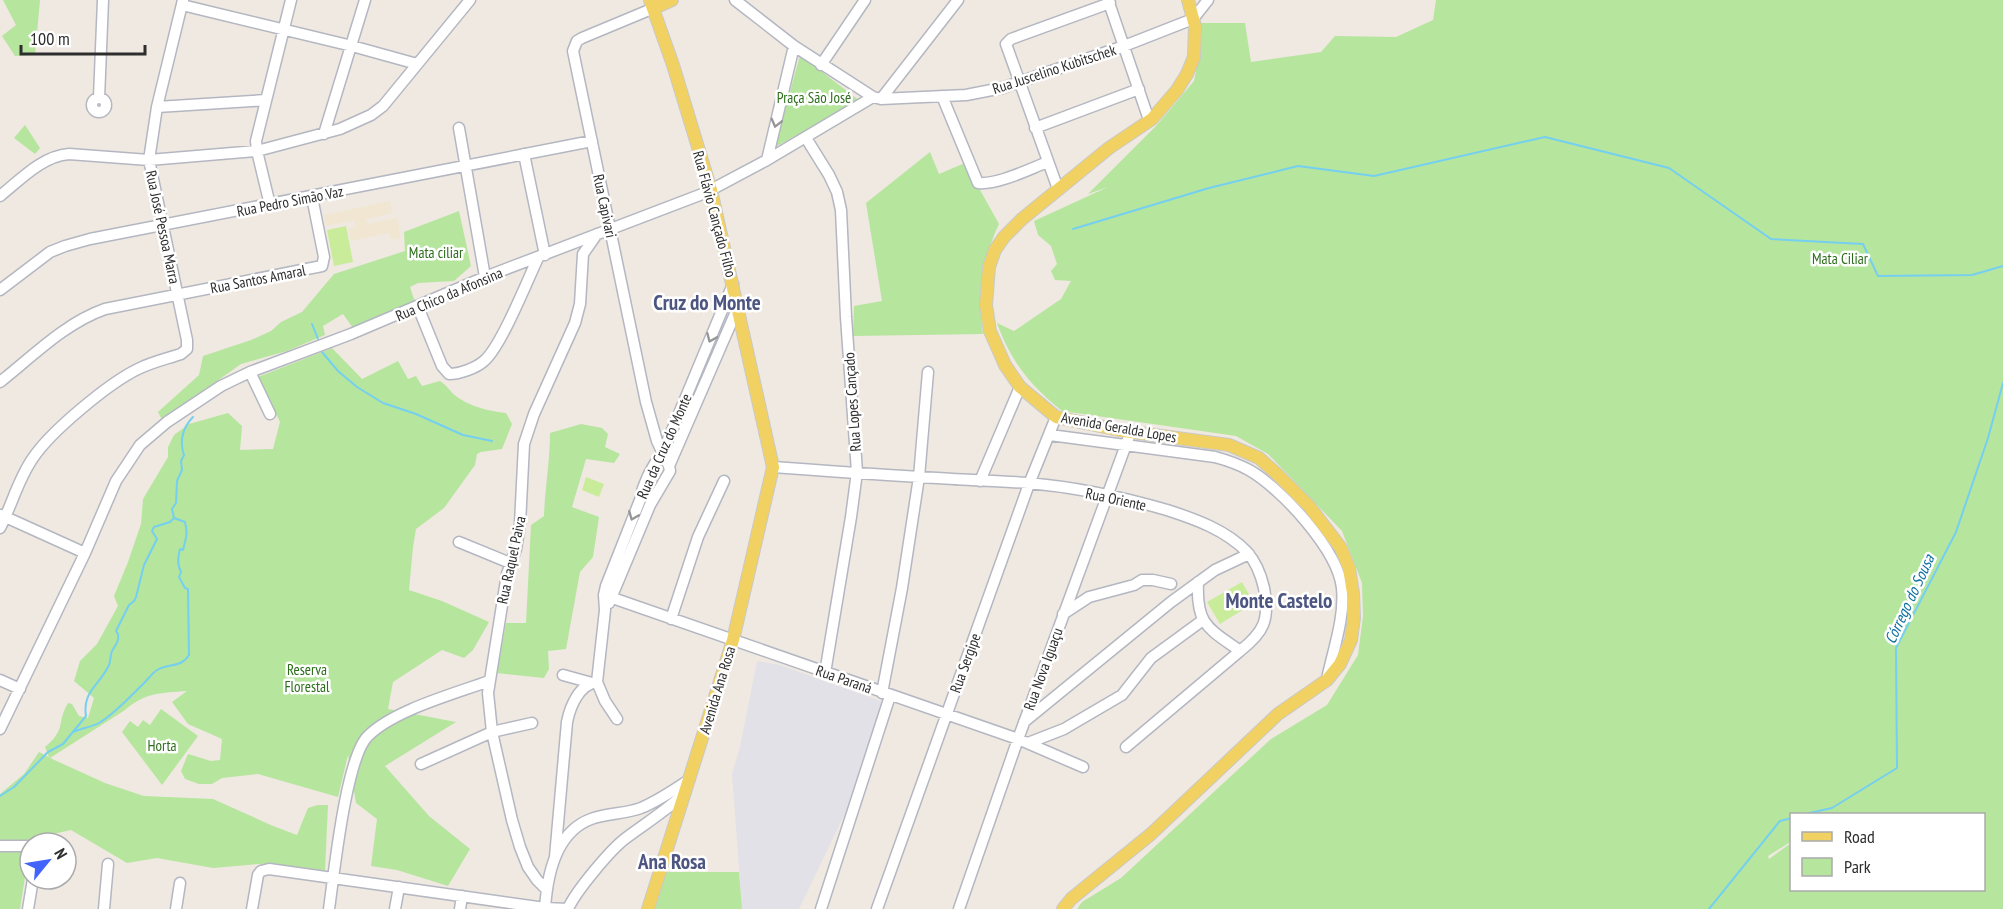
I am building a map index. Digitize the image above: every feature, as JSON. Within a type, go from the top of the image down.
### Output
[{"type":"main road","points":[[652,4],[672,0]]},
{"type":"main road","name":"Rua Flávio Cançado Filho","points":[[652,4],[711,190],[773,467]]},
{"type":"main road","name":"Avenida Geralda Lopes","points":[[1062,909],[1071,899],[1151,834],[1278,714],[1327,680],[1340,664],[1351,640],[1354,618],[1353,593],[1349,568],[1341,548],[1309,506],[1259,458],[1229,445],[1129,438],[1056,417],[1020,387],[1005,365],[990,332],[986,305],[989,267],[995,250],[1004,237],[1058,189],[1163,107],[1187,74],[1194,57],[1195,26],[1191,9]]},
{"type":"main road","name":"Avenida Ana Rosa","points":[[648,909],[733,640],[773,467]]},
{"type":"street","points":[[99,98],[103,0]]},
{"type":"street","points":[[270,205],[257,151],[257,130],[267,100],[291,0]]},
{"type":"street","points":[[324,134],[365,0]]},
{"type":"street","points":[[0,196],[56,155],[149,160],[257,151],[352,125],[383,106],[470,0]]},
{"type":"street","points":[[735,0],[821,65],[877,98]]},
{"type":"street","points":[[821,65],[866,0]]},
{"type":"street","points":[[767,160],[877,98],[958,0]]},
{"type":"street","points":[[1191,9],[1208,0]]},
{"type":"street","points":[[1058,189],[1006,49],[1006,44],[1011,39],[1109,2],[1149,120]]},
{"type":"street","points":[[183,3],[417,64]]},
{"type":"street","name":"Rua José Pessoa Marra","points":[[3,516],[32,459],[58,429],[136,370],[187,350],[187,340],[164,225],[149,160],[157,106],[183,3]]},
{"type":"street","name":"Rua Capivari","points":[[652,4],[577,41],[574,45],[574,59],[646,402],[669,466]]},
{"type":"street","name":"Rua Juscelino Kubitschek","points":[[877,98],[983,93],[1124,46],[1191,9]]},
{"type":"street","points":[[767,160],[794,46]]},
{"type":"street","points":[[1035,128],[1139,89]]},
{"type":"street","points":[[942,96],[978,183],[1012,175],[1048,162]]},
{"type":"street","points":[[157,106],[267,100]]},
{"type":"street","points":[[459,128],[486,278]]},
{"type":"street","name":"Rua Lopes Cançado","points":[[806,138],[829,175],[837,192],[841,210],[857,472],[825,673]]},
{"type":"street","name":"Rua Pedro Simão Vaz","points":[[0,290],[50,252],[65,246],[592,141]]},
{"type":"street","points":[[418,307],[446,372],[455,374],[480,364],[489,356],[542,256],[524,154]]},
{"type":"street","name":"Rua Chico da Afonsina","points":[[0,729],[85,553],[116,481],[140,445],[167,422],[221,386],[250,372],[711,190],[767,160]]},
{"type":"street","name":"Rua Santos Amaral","points":[[0,382],[90,314],[105,309],[319,268],[324,264],[324,257],[312,197]]},
{"type":"street","name":"Rua Raquel Paiva","points":[[546,888],[528,867],[512,820],[492,732],[488,704],[489,681],[510,563],[516,549],[520,524],[523,491],[522,456],[526,438],[534,414],[576,323],[580,304],[583,254],[598,234]]},
{"type":"street","name":"Rua da Cruz do Monte","points":[[594,682],[608,597],[609,574],[640,500],[641,492],[655,461],[663,452],[730,296],[733,284]]},
{"type":"street","name":"Rua da Cruz do Monte","points":[[608,597],[650,505],[670,471],[669,466],[738,307]]},
{"type":"street","points":[[250,372],[270,414]]},
{"type":"street","points":[[821,909],[886,694],[919,477],[928,372]]},
{"type":"street","points":[[980,481],[1020,387]]},
{"type":"street","name":"Rua Sergipe","points":[[877,909],[1029,483],[1056,417]]},
{"type":"street","name":"Avenida Geralda Lopes","points":[[1050,435],[1129,438]]},
{"type":"street","name":"Rua Nova Iguaçu","points":[[959,909],[1023,741],[1023,723],[1129,438]]},
{"type":"street","name":"Rua Oriente","points":[[773,467],[1029,483],[1144,503],[1186,516],[1229,537],[1249,554],[1262,579],[1265,595],[1262,630],[1256,638],[1126,747]]},
{"type":"street","points":[[671,619],[698,537],[724,481]]},
{"type":"street","points":[[0,528],[3,516],[85,553]]},
{"type":"street","points":[[459,542],[510,563]]},
{"type":"street","points":[[1023,723],[1152,616],[1223,565],[1249,554]]},
{"type":"street","points":[[1063,614],[1089,597],[1134,585],[1142,580],[1170,584]]},
{"type":"street","points":[[1198,582],[1199,612],[1203,620],[1216,635],[1240,651]]},
{"type":"street","name":"Rua Paraná","points":[[608,597],[1023,741],[1083,767]]},
{"type":"street","points":[[1023,741],[1064,729],[1122,695],[1152,658],[1203,620]]},
{"type":"street","points":[[563,675],[594,682],[618,719]]},
{"type":"street","points":[[0,680],[20,689]]},
{"type":"street","points":[[329,909],[353,764],[358,748],[367,736],[390,721],[489,681]]},
{"type":"street","points":[[545,909],[546,888],[555,856],[568,716],[578,695],[594,682]]},
{"type":"street","points":[[421,764],[492,732],[532,723]]},
{"type":"street","points":[[555,856],[570,834],[584,822],[640,808],[663,797],[689,780]]},
{"type":"street","points":[[252,909],[256,880],[261,871],[269,869],[545,909],[568,909],[578,892],[620,843],[685,793]]},
{"type":"street","points":[[0,846],[18,846]]},
{"type":"street","points":[[104,909],[108,864]]},
{"type":"street","points":[[176,909],[180,883]]},
{"type":"street","points":[[395,909],[399,887]]},
{"type":"street","points":[[28,909],[31,891]]},
{"type":"street","points":[[460,909],[462,896]]},
{"type":"shaded area","points":[[390,201],[392,213],[366,219],[367,224],[397,218],[401,238],[391,240],[389,233],[351,241],[348,229],[356,227],[354,220],[326,226],[324,215]]},
{"type":"shaded area","points":[[757,661],[780,665],[883,702],[849,805],[799,909],[742,909],[732,774],[740,747]]},
{"type":"green space","points":[[3,0],[40,0],[35,55],[15,56],[2,36],[16,25]]},
{"type":"green space","name":"Mata Ciliar","points":[[1436,0],[2003,0],[2003,909],[1077,909],[1082,902],[1121,878],[1271,739],[1327,705],[1358,655],[1363,616],[1362,583],[1342,531],[1268,454],[1236,436],[1062,411],[1040,392],[1015,361],[997,323],[1014,331],[1061,299],[1071,281],[1055,280],[1051,271],[1057,264],[1051,246],[1038,235],[1034,221],[1108,187],[1088,194],[1156,126],[1194,81],[1199,55],[1201,23],[1245,23],[1251,62],[1321,52],[1335,36],[1396,37],[1433,20]]},
{"type":"green space","name":"Praça São José","points":[[800,55],[860,101],[775,147]]},
{"type":"green space","points":[[25,125],[40,148],[35,154],[14,138]]},
{"type":"green space","points":[[930,152],[939,174],[965,163],[999,224],[989,250],[983,278],[981,307],[983,334],[853,336],[854,306],[882,301],[866,203]]},
{"type":"green space","name":"Mata ciliar","points":[[459,211],[471,266],[454,281],[418,283],[410,287],[415,302],[353,328],[343,314],[323,326],[325,335],[287,351],[241,364],[162,420],[158,412],[199,375],[203,356],[271,331],[281,322],[302,312],[334,274],[405,251],[404,232]]},
{"type":"green space","points":[[346,226],[353,262],[334,266],[327,230]]},
{"type":"green space","name":"Reserva Florestal","points":[[332,348],[362,379],[398,361],[408,379],[416,376],[422,386],[440,381],[457,397],[468,403],[487,410],[506,413],[512,424],[502,449],[477,454],[475,465],[444,508],[416,529],[413,547],[409,590],[442,601],[489,622],[473,650],[464,658],[442,650],[393,682],[388,709],[456,722],[385,766],[429,816],[470,849],[448,886],[397,870],[371,866],[377,819],[356,803],[348,755],[338,797],[258,774],[222,778],[212,784],[199,784],[185,779],[181,771],[188,754],[211,761],[220,760],[222,739],[188,724],[172,702],[187,691],[161,693],[133,704],[50,758],[105,783],[144,796],[213,799],[297,835],[308,808],[328,805],[325,871],[258,864],[213,868],[157,858],[127,863],[78,834],[78,831],[18,831],[18,891],[23,891],[20,909],[0,909],[0,794],[24,774],[39,752],[49,757],[45,747],[59,730],[68,703],[72,704],[79,716],[88,718],[94,698],[74,681],[80,661],[97,644],[118,606],[114,596],[141,524],[143,499],[168,457],[168,447],[174,435],[189,424],[228,413],[242,426],[240,450],[273,449],[280,422],[258,377]]},
{"type":"green space","points":[[581,424],[602,428],[608,434],[605,447],[620,454],[614,463],[586,459],[572,507],[599,517],[593,557],[580,572],[566,649],[548,651],[549,669],[544,678],[497,673],[506,623],[526,623],[531,525],[544,516],[550,433]]},
{"type":"green space","points":[[586,477],[604,484],[599,497],[582,490]]},
{"type":"green space","points":[[1242,582],[1254,603],[1220,624],[1207,602]]},
{"type":"green space","name":"Horta","points":[[161,709],[198,736],[162,785],[122,732],[130,721],[138,727],[143,720],[150,725]]},
{"type":"green space","points":[[665,872],[739,872],[742,909],[653,909]]},
{"type":"waterway","points":[[1073,229],[1209,188],[1298,166],[1374,176],[1545,137],[1669,168],[1771,239],[1863,244],[1878,276],[1972,275],[2003,266]]},
{"type":"waterway","points":[[312,324],[318,339]]},
{"type":"waterway","points":[[322,352],[338,371],[357,387],[383,403],[416,414],[463,435],[492,441]]},
{"type":"waterway","name":"Córrego do Sousa","points":[[1810,813],[1832,808],[1897,768],[1896,648],[1956,532],[1988,438],[2003,383]]},
{"type":"waterway","points":[[73,732],[104,720],[155,672],[161,668],[179,664],[189,655],[188,589],[179,577],[181,572],[178,560],[180,549],[183,550],[186,530],[185,522],[174,518],[172,509],[176,503],[177,481],[182,470],[183,434],[193,417]]},
{"type":"waterway","points":[[0,796],[14,787],[48,752],[63,744],[86,716],[85,707],[89,694],[109,665],[111,653],[118,639],[116,631],[129,605],[136,597],[144,565],[157,539],[152,531],[154,527],[170,522],[174,518]]},
{"type":"waterway","name":"Córrego do Sousa","points":[[1709,909],[1780,821],[1790,818]]},
{"type":"district","name":"Cruz do Monte","points":[[707,302]]},
{"type":"district","name":"Monte Castelo","points":[[1279,600]]},
{"type":"district","name":"Ana Rosa","points":[[672,861]]}]
